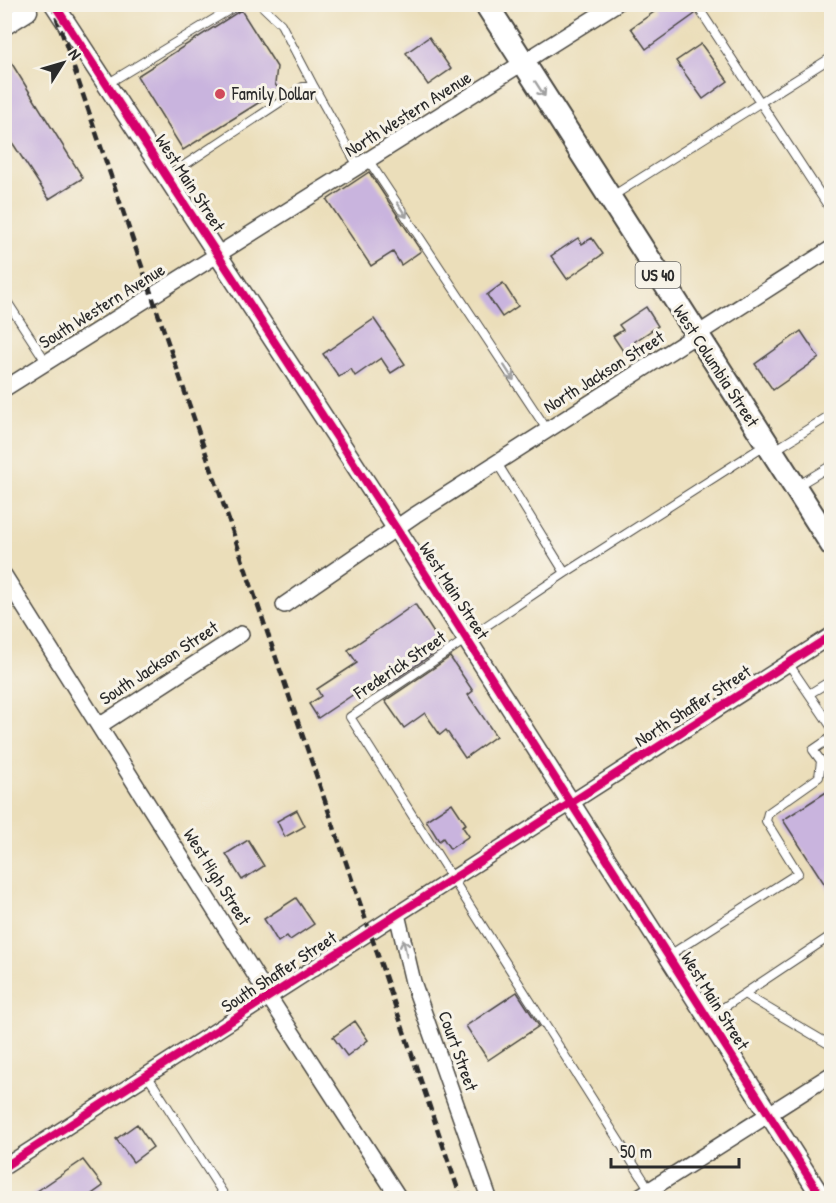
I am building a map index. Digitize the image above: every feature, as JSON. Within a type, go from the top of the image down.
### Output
[{"type":"main road","name":"West Columbia Street","points":[[486,4],[831,545]]},
{"type":"street","name":"West Main Street","points":[[54,4],[396,528],[822,1198]]},
{"type":"street","name":"North Western Avenue","points":[[219,255],[616,4]]},
{"type":"street","points":[[4,26],[28,11]]},
{"type":"street","name":"North Jackson Street","points":[[396,528],[831,248]]},
{"type":"street","name":"South Western Avenue","points":[[4,390],[219,255]]},
{"type":"street","points":[[284,605],[396,528]]},
{"type":"street","name":"West High Street","points":[[4,575],[269,997],[399,1198]]},
{"type":"street","name":"South Jackson Street","points":[[99,726],[241,634]]},
{"type":"street","name":"North Shaffer Street","points":[[571,803],[831,635]]},
{"type":"street","name":"South Shaffer Street","points":[[4,1167],[571,803]]},
{"type":"street","name":"Court Street","points":[[397,914],[412,982],[489,1198]]},
{"type":"street","points":[[648,1196],[831,1074]]},
{"type":"lane","points":[[107,84],[238,4]]},
{"type":"lane","points":[[260,4],[280,24],[314,87],[364,164],[548,431]]},
{"type":"lane","points":[[696,4],[762,102],[831,212]]},
{"type":"lane","points":[[609,198],[714,129],[762,102],[831,57]]},
{"type":"lane","points":[[168,176],[295,91],[303,87],[314,87]]},
{"type":"lane","points":[[4,297],[47,363]]},
{"type":"lane","name":"Frederick Street","points":[[453,878],[350,717],[565,573],[769,448],[831,414]]},
{"type":"lane","points":[[497,463],[565,573]]},
{"type":"lane","points":[[794,487],[831,465]]},
{"type":"lane","points":[[788,663],[831,728]]},
{"type":"lane","points":[[809,694],[831,680]]},
{"type":"lane","points":[[668,956],[798,873],[766,821],[768,813],[819,777],[821,761],[813,750],[831,737]]},
{"type":"lane","points":[[453,878],[648,1196]]},
{"type":"lane","points":[[708,1018],[831,935]]},
{"type":"lane","points":[[744,994],[831,1046]]},
{"type":"lane","points":[[147,1075],[226,1198]]},
{"type":"building","points":[[649,4],[690,4],[695,14],[646,49],[631,28],[654,12]]},
{"type":"building","points":[[241,10],[277,67],[275,84],[279,90],[183,150],[137,76]]},
{"type":"building","points":[[429,37],[451,69],[428,85],[406,53]]},
{"type":"building","points":[[701,44],[728,81],[703,99],[676,61]]},
{"type":"building","points":[[4,51],[83,178],[49,199],[4,130]]},
{"type":"building","points":[[369,172],[421,251],[401,265],[393,252],[371,266],[327,200]]},
{"type":"building","points":[[578,238],[582,244],[592,238],[603,254],[567,279],[551,256]]},
{"type":"building","points":[[503,283],[518,306],[502,317],[487,295]]},
{"type":"building","points":[[646,307],[658,326],[634,342],[636,347],[625,354],[613,336],[623,330],[619,325]]},
{"type":"building","points":[[374,319],[405,364],[391,373],[381,358],[355,376],[351,369],[339,377],[323,354]]},
{"type":"building","points":[[801,331],[819,358],[773,390],[755,364]]},
{"type":"building","points":[[415,604],[443,647],[378,691],[372,682],[318,718],[309,704],[321,696],[317,689],[357,663],[348,650]]},
{"type":"building","points":[[450,657],[473,691],[468,695],[496,736],[465,758],[446,730],[440,735],[425,713],[404,728],[385,701]]},
{"type":"building","points":[[831,789],[831,894],[783,820]]},
{"type":"building","points":[[452,803],[466,824],[462,826],[469,836],[450,849],[443,838],[439,841],[426,820]]},
{"type":"building","points":[[297,810],[305,826],[285,837],[277,821]]},
{"type":"building","points":[[248,840],[264,866],[242,880],[226,854]]},
{"type":"building","points":[[296,898],[314,924],[290,940],[287,936],[278,942],[264,919]]},
{"type":"building","points":[[517,992],[539,1026],[488,1060],[466,1026]]},
{"type":"building","points":[[355,1021],[368,1040],[347,1056],[333,1037]]},
{"type":"building","points":[[137,1124],[153,1147],[133,1162],[116,1139]]},
{"type":"building","points":[[83,1160],[103,1186],[86,1198],[27,1198]]},
{"type":"railway","points":[[52,4],[461,1198]]},
{"type":"cycle path","points":[[54,4],[396,528],[822,1198]]},
{"type":"cycle path","points":[[4,1167],[832,635]]},
{"type":"place","name":"Family Dollar","points":[[220,94]]}]
